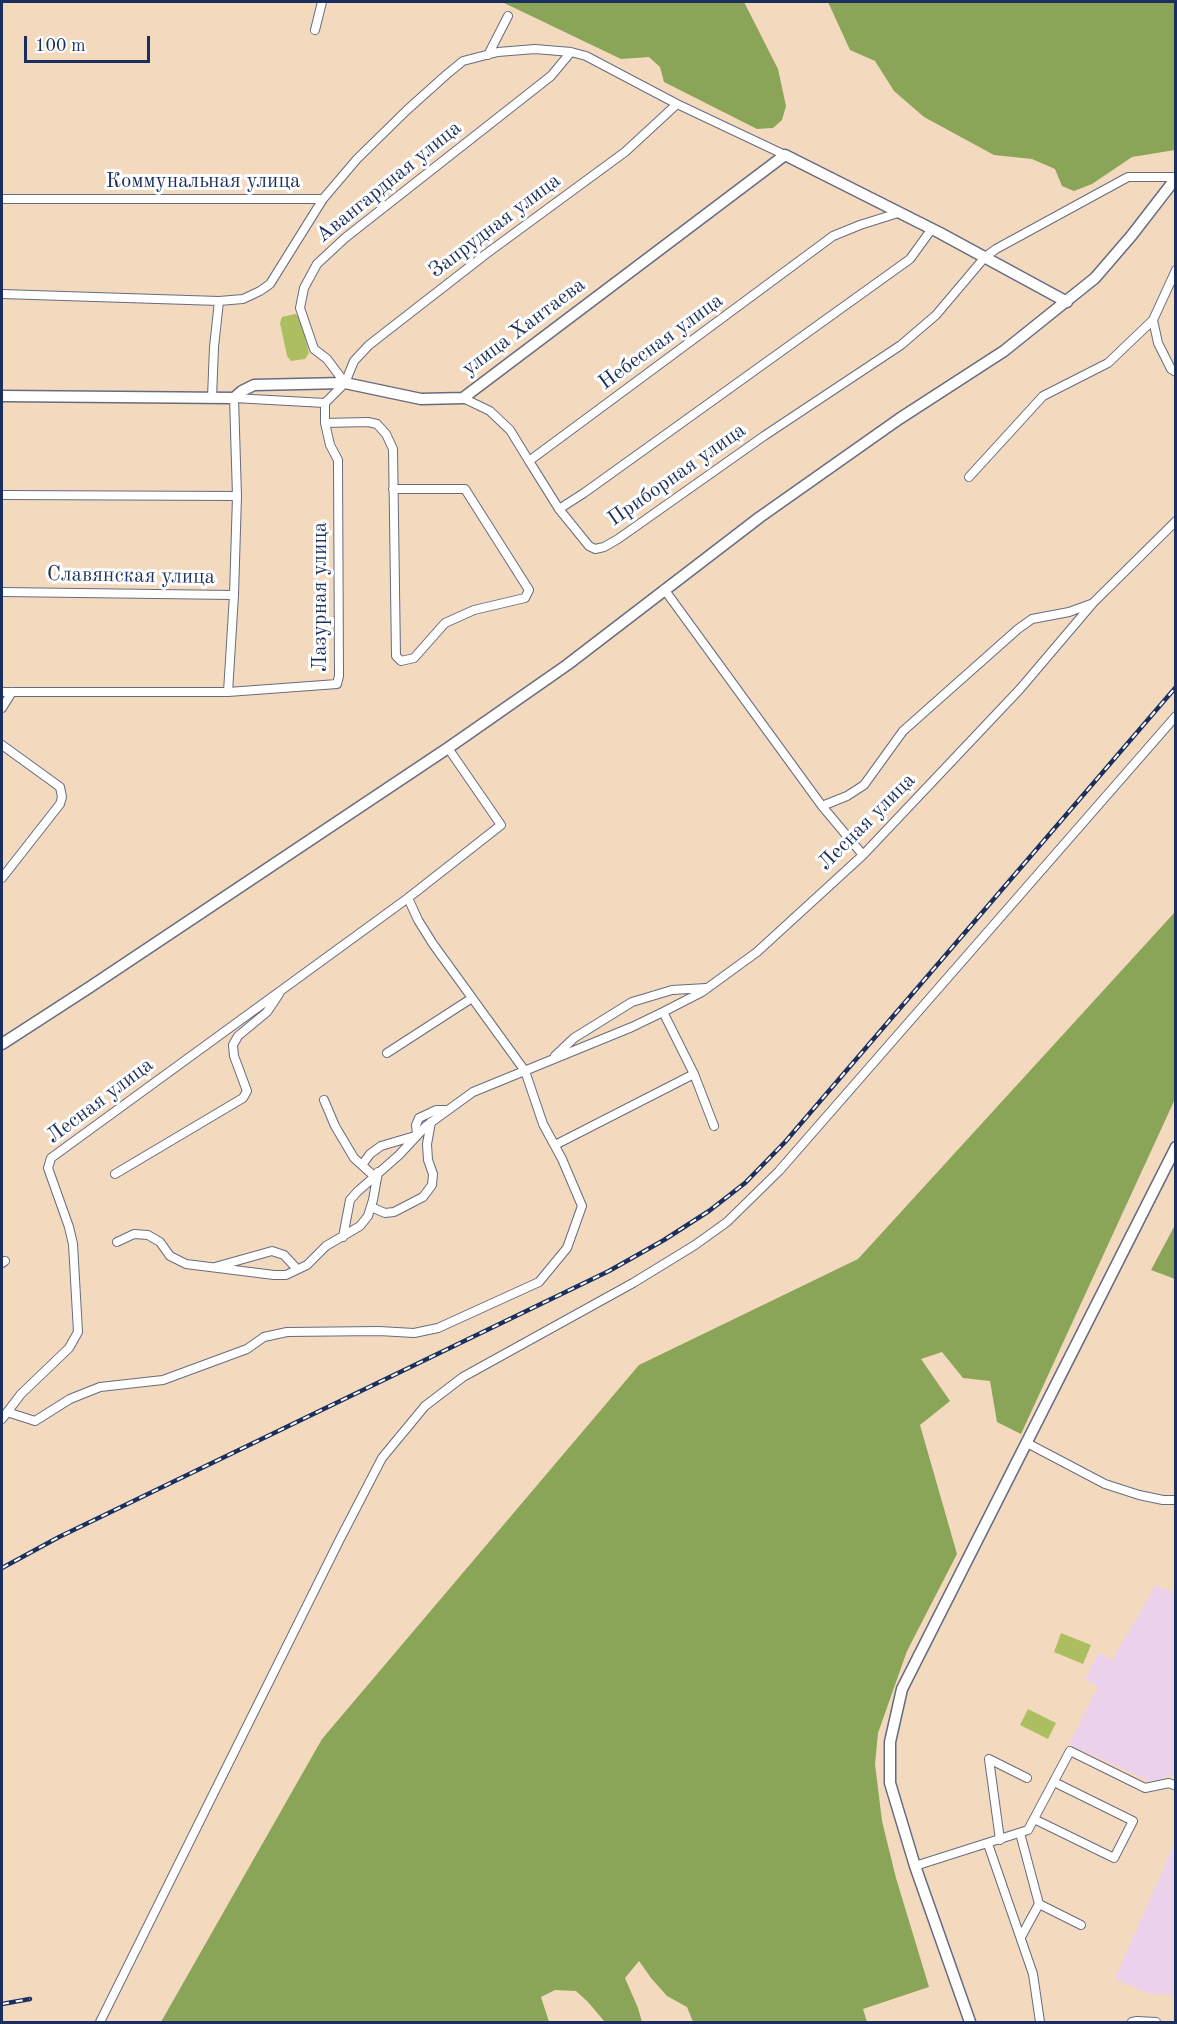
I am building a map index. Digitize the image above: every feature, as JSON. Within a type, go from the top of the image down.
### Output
[{"type":"street","points":[[315,30],[322,2]]},
{"type":"street","points":[[488,55],[508,16]]},
{"type":"street","points":[[323,199],[357,159],[406,110],[463,61],[488,55],[535,49],[571,52],[586,56],[677,104],[785,155],[985,257],[1067,302]]},
{"type":"street","name":"Авангардная улица","points":[[345,383],[327,359],[314,349],[300,308],[304,288],[317,264],[345,238],[550,76],[571,52]]},
{"type":"street","name":"Запрудная улица","points":[[345,383],[354,361],[369,345],[486,254],[625,152],[677,104]]},
{"type":"street","name":"улица Хантаева","points":[[234,398],[254,385],[345,383],[420,399],[463,398],[785,155]]},
{"type":"street","points":[[985,257],[1128,177],[1176,177]]},
{"type":"street","points":[[2,1044],[448,748],[567,665],[663,589],[760,517],[899,419],[1004,351],[1095,279],[1132,236],[1176,177]]},
{"type":"street","name":"Коммунальная улица","points":[[2,199],[323,199]]},
{"type":"street","name":"Коммунальная улица","points":[[2,294],[219,301],[243,298],[261,291],[270,284],[323,199]]},
{"type":"street","name":"Небесная улица","points":[[529,461],[833,236],[898,213]]},
{"type":"street","name":"Приборная улица","points":[[931,230],[910,259],[559,509],[589,546],[595,549],[604,547],[618,539],[764,436],[901,345],[936,315],[985,257]]},
{"type":"street","points":[[969,477],[1043,396],[1108,363],[1153,320],[1176,270]]},
{"type":"street","points":[[213,398],[214,347],[219,301]]},
{"type":"street","points":[[1153,320],[1158,343],[1171,369],[1176,372]]},
{"type":"street","points":[[2,396],[234,398],[325,403],[345,383]]},
{"type":"street","name":"Славянская улица","points":[[2,592],[234,595],[237,496],[234,398]]},
{"type":"street","points":[[463,398],[490,411],[510,430],[559,509]]},
{"type":"street","name":"Лазурная улица","points":[[2,692],[228,692],[337,684],[339,676],[338,460],[330,445],[325,423],[325,403]]},
{"type":"street","points":[[325,423],[368,422],[377,424],[386,434],[393,449],[393,489],[396,657],[401,661],[414,658],[445,623],[474,610],[525,598],[529,590],[465,489],[393,489]]},
{"type":"street","points":[[2,495],[237,496]]},
{"type":"street","name":"Лесная улица","points":[[343,1237],[350,1200],[399,1155],[416,1135],[473,1092],[663,1012],[707,988],[757,952],[863,855],[1020,689],[1093,603],[1176,521]]},
{"type":"street","points":[[663,589],[822,806],[863,855]]},
{"type":"street","points":[[228,692],[234,595]]},
{"type":"street","points":[[822,806],[847,796],[864,785],[903,731],[1018,629],[1032,619],[1069,612],[1093,603]]},
{"type":"street","points":[[2,708],[12,692]]},
{"type":"street","points":[[100,2022],[339,1541],[382,1458],[389,1449],[425,1406],[464,1377],[633,1283],[695,1245],[727,1222],[779,1171],[1176,716]]},
{"type":"street","points":[[2,745],[60,788],[62,796],[60,804],[2,878]]},
{"type":"street","name":"Лесная улица","points":[[2,1419],[21,1394],[69,1348],[78,1332],[73,1244],[48,1168],[51,1158],[408,898],[501,825],[448,748]]},
{"type":"street","points":[[7,1412],[35,1421],[70,1399],[100,1387],[164,1380],[247,1349],[264,1337],[287,1332],[414,1333],[438,1328],[539,1282],[567,1248],[582,1206],[555,1145],[543,1124],[525,1071],[433,944],[408,898]]},
{"type":"street","points":[[115,1174],[243,1098],[247,1091],[234,1056],[233,1045],[238,1036],[257,1023],[267,1012],[282,988]]},
{"type":"street","points":[[549,1061],[574,1038],[632,1002],[672,990],[707,988]]},
{"type":"street","points":[[387,1053],[472,998]]},
{"type":"street","points":[[663,1012],[694,1074],[714,1126]]},
{"type":"street","points":[[555,1145],[694,1074]]},
{"type":"street","points":[[117,1242],[134,1234],[148,1235],[160,1242],[170,1256],[186,1264],[273,1275],[286,1275],[307,1265],[326,1246],[360,1226],[368,1216],[376,1174],[354,1158],[335,1126],[324,1100]]},
{"type":"street","points":[[362,1165],[370,1154],[381,1146],[416,1135],[419,1118],[436,1110],[449,1110]]},
{"type":"street","points":[[371,1207],[385,1213],[394,1212],[423,1197],[432,1185],[433,1174],[428,1160],[427,1144],[431,1122]]},
{"type":"street","points":[[970,2022],[915,1866],[890,1783],[890,1742],[902,1689],[1176,1147]]},
{"type":"street","points":[[214,1267],[272,1251],[284,1255],[297,1269]]},
{"type":"street","points":[[1027,1443],[1105,1484],[1139,1495],[1176,1500]]},
{"type":"street","points":[[915,1866],[1028,1830],[1070,1751],[1145,1788],[1169,1783],[1176,1786]]},
{"type":"street","points":[[1000,1840],[989,1759],[1028,1778]]},
{"type":"street","points":[[1034,1819],[1114,1858],[1133,1821],[1053,1782]]},
{"type":"street","points":[[1020,1833],[1039,1904],[1021,1937]]},
{"type":"street","points":[[988,1844],[1033,1974],[1040,2022]]},
{"type":"street","points":[[1039,1904],[1081,1925]]},
{"type":"street","points":[[1132,2022],[1156,2022]]},
{"type":"shaded area","points":[[1156,1585],[1175,1592],[1176,1776],[1169,1774],[1159,1780],[1149,1781],[1069,1744],[1098,1687],[1085,1680],[1098,1653],[1112,1660]]},
{"type":"shaded area","points":[[1175,1842],[1175,1995],[1150,1994],[1115,1979]]},
{"type":"green space","points":[[502,2],[744,2],[778,69],[786,106],[782,120],[773,128],[757,129],[664,82],[660,67],[649,57],[621,59]]},
{"type":"green space","points":[[828,2],[1175,2],[1175,150],[1132,157],[1092,184],[1074,191],[1062,186],[1055,169],[1032,159],[994,155],[924,117],[894,91],[875,61],[850,50]]},
{"type":"green space","points":[[295,314],[300,317],[309,353],[305,359],[291,361],[287,356],[280,323],[282,317]]},
{"type":"green space","points":[[1175,912],[1175,1099],[1021,1434],[997,1422],[990,1381],[963,1378],[942,1352],[921,1359],[950,1401],[920,1425],[957,1554],[907,1651],[878,1733],[875,1764],[882,1821],[896,1878],[929,1987],[863,2009],[867,2022],[693,2022],[687,2007],[667,1996],[639,1961],[625,1978],[642,2022],[605,2022],[576,1991],[555,1990],[541,1997],[549,2022],[161,2022],[322,1739],[639,1365],[858,1259]]},
{"type":"green space","points":[[1175,1225],[1175,1279],[1151,1270]]},
{"type":"green space","points":[[1061,1633],[1091,1645],[1083,1664],[1054,1652]]},
{"type":"green space","points":[[1028,1709],[1056,1723],[1048,1739],[1020,1725]]},
{"type":"railway","points":[[2,1568],[59,1537],[609,1271],[709,1211],[745,1183],[785,1142],[1176,687]]},
{"type":"railway","points":[[2,2004],[30,1999]]}]
